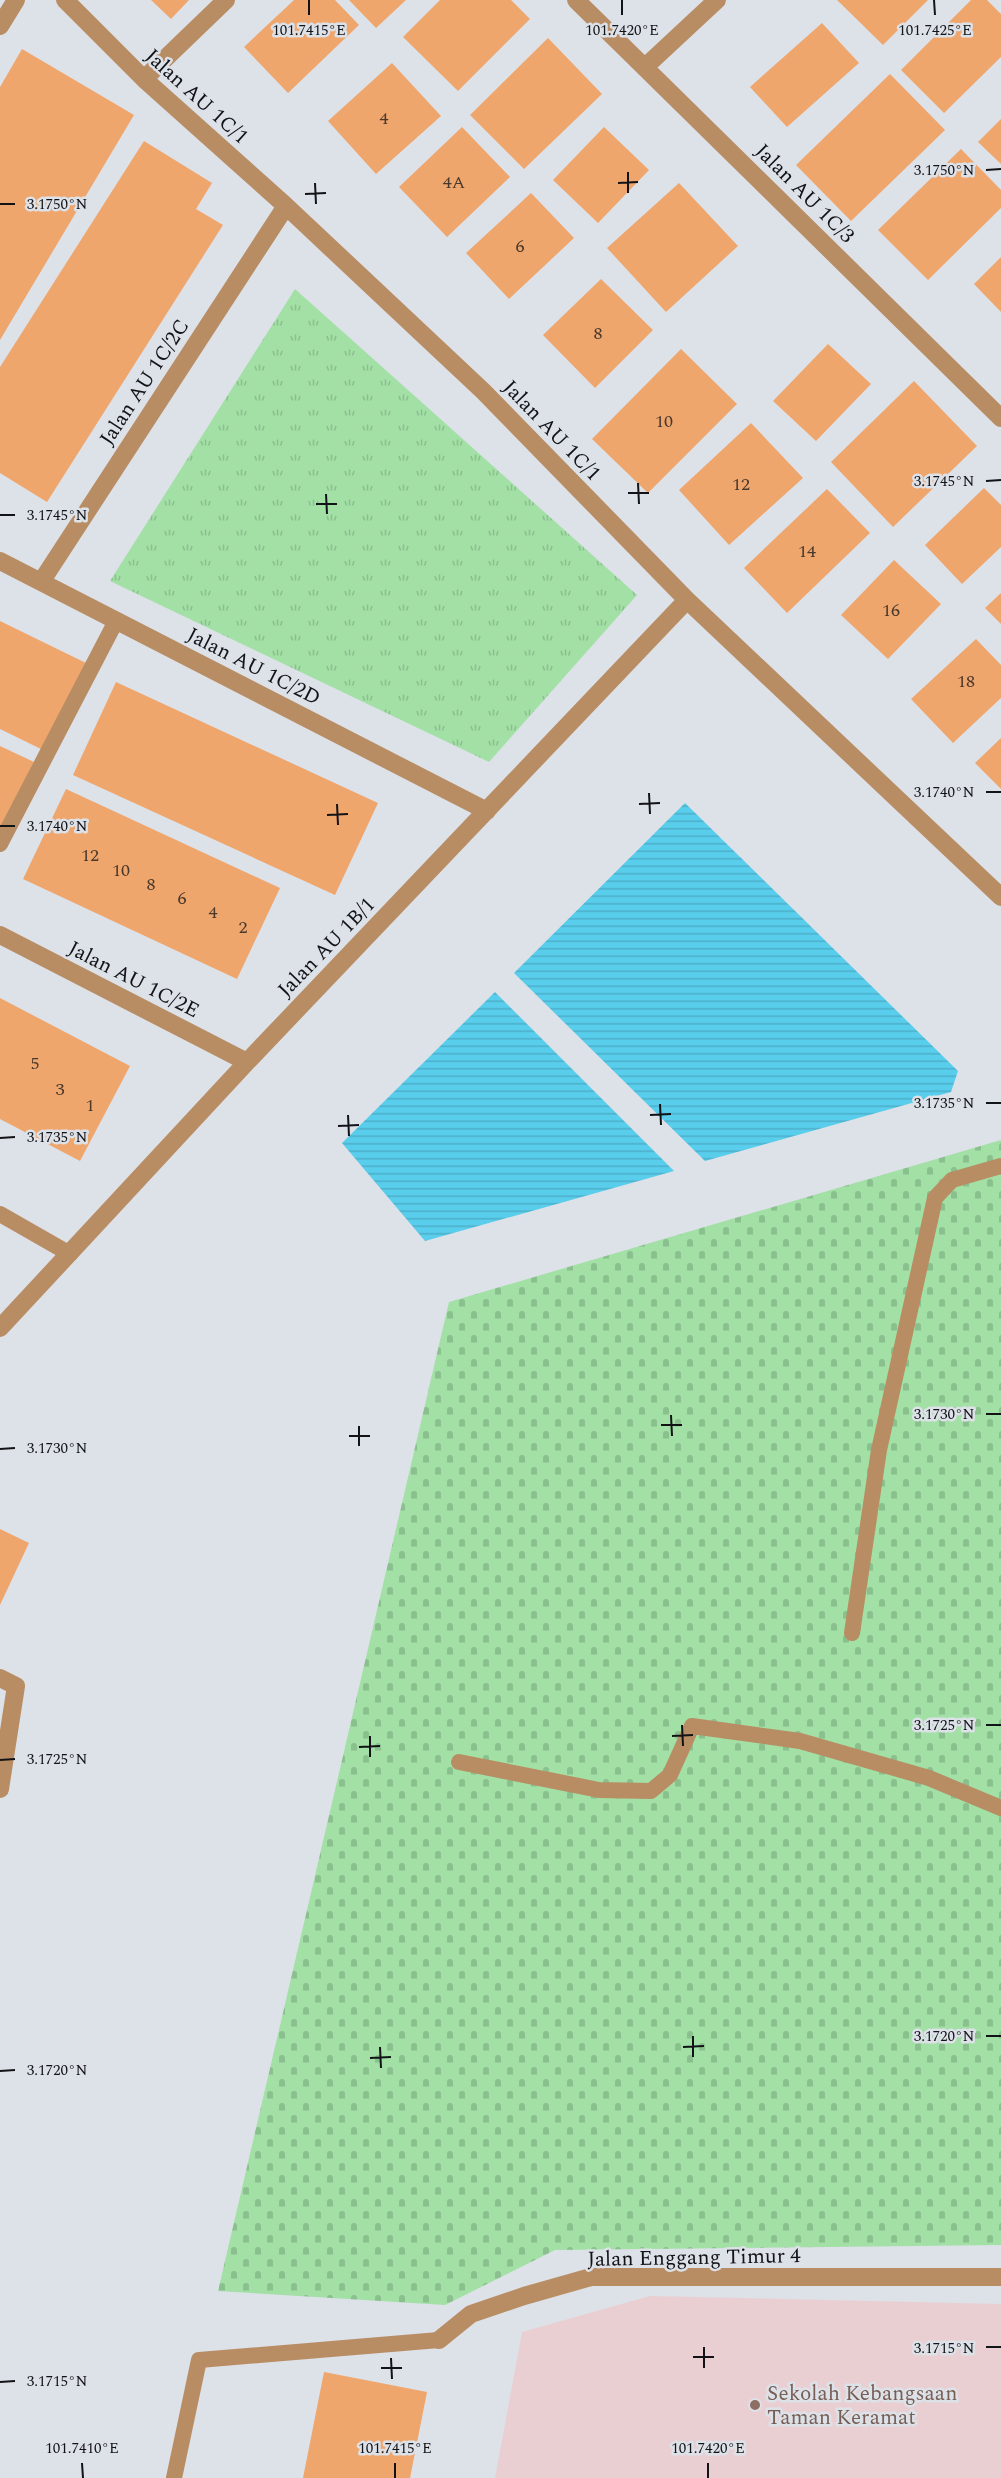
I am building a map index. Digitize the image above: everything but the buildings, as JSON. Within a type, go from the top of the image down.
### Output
[{"type":"street","points":[[0,26],[16,0]]},
{"type":"street","name":"Jalan AU 1C/1","points":[[65,0],[144,79],[285,206],[483,391],[687,600],[1001,897]]},
{"type":"street","points":[[144,79],[226,0]]},
{"type":"street","name":"Jalan AU 1C/3","points":[[576,0],[1001,418]]},
{"type":"street","points":[[645,67],[717,0]]},
{"type":"street","name":"Jalan AU 1C/2C","points":[[41,582],[285,206]]},
{"type":"street","name":"Jalan AU 1C/2D","points":[[0,561],[487,811]]},
{"type":"street","name":"Jalan AU 1B/1","points":[[0,1328],[247,1062],[687,600]]},
{"type":"street","name":"Jalan AU 1C/2E","points":[[0,935],[247,1062]]},
{"type":"street","points":[[0,1789],[8,1682]]},
{"type":"street","name":"Jalan Enggang Timur 4","points":[[439,2340],[471,2314],[591,2277],[1001,2277]]},
{"type":"lane","points":[[0,844],[116,621]]},
{"type":"lane","points":[[852,1633],[879,1450],[935,1198],[952,1180],[1001,1166]]},
{"type":"lane","points":[[0,1214],[70,1254]]},
{"type":"lane","points":[[459,1762],[599,1790],[651,1791],[670,1775],[692,1726],[800,1741],[929,1778],[1001,1808]]},
{"type":"lane","name":"Jalan Enggang Timur 4","points":[[174,2478],[199,2360],[439,2340]]},
{"type":"shaded area","name":"Sekolah Kebangsaan Taman Keramat","points":[[650,2296],[1001,2304],[1001,2478],[495,2478],[522,2332]]},
{"type":"green space","points":[[295,289],[637,595],[489,762],[110,581]]},
{"type":"green space","points":[[1001,1140],[1001,2245],[555,2250],[445,2305],[218,2291],[449,1302]]},
{"type":"water","points":[[685,803],[958,1071],[951,1092],[705,1161],[514,973]]},
{"type":"water","points":[[495,992],[674,1171],[425,1241],[342,1143]]},
{"type":"place","name":"Sekolah Kebangsaan Taman Keramat","points":[[755,2405]]}]
